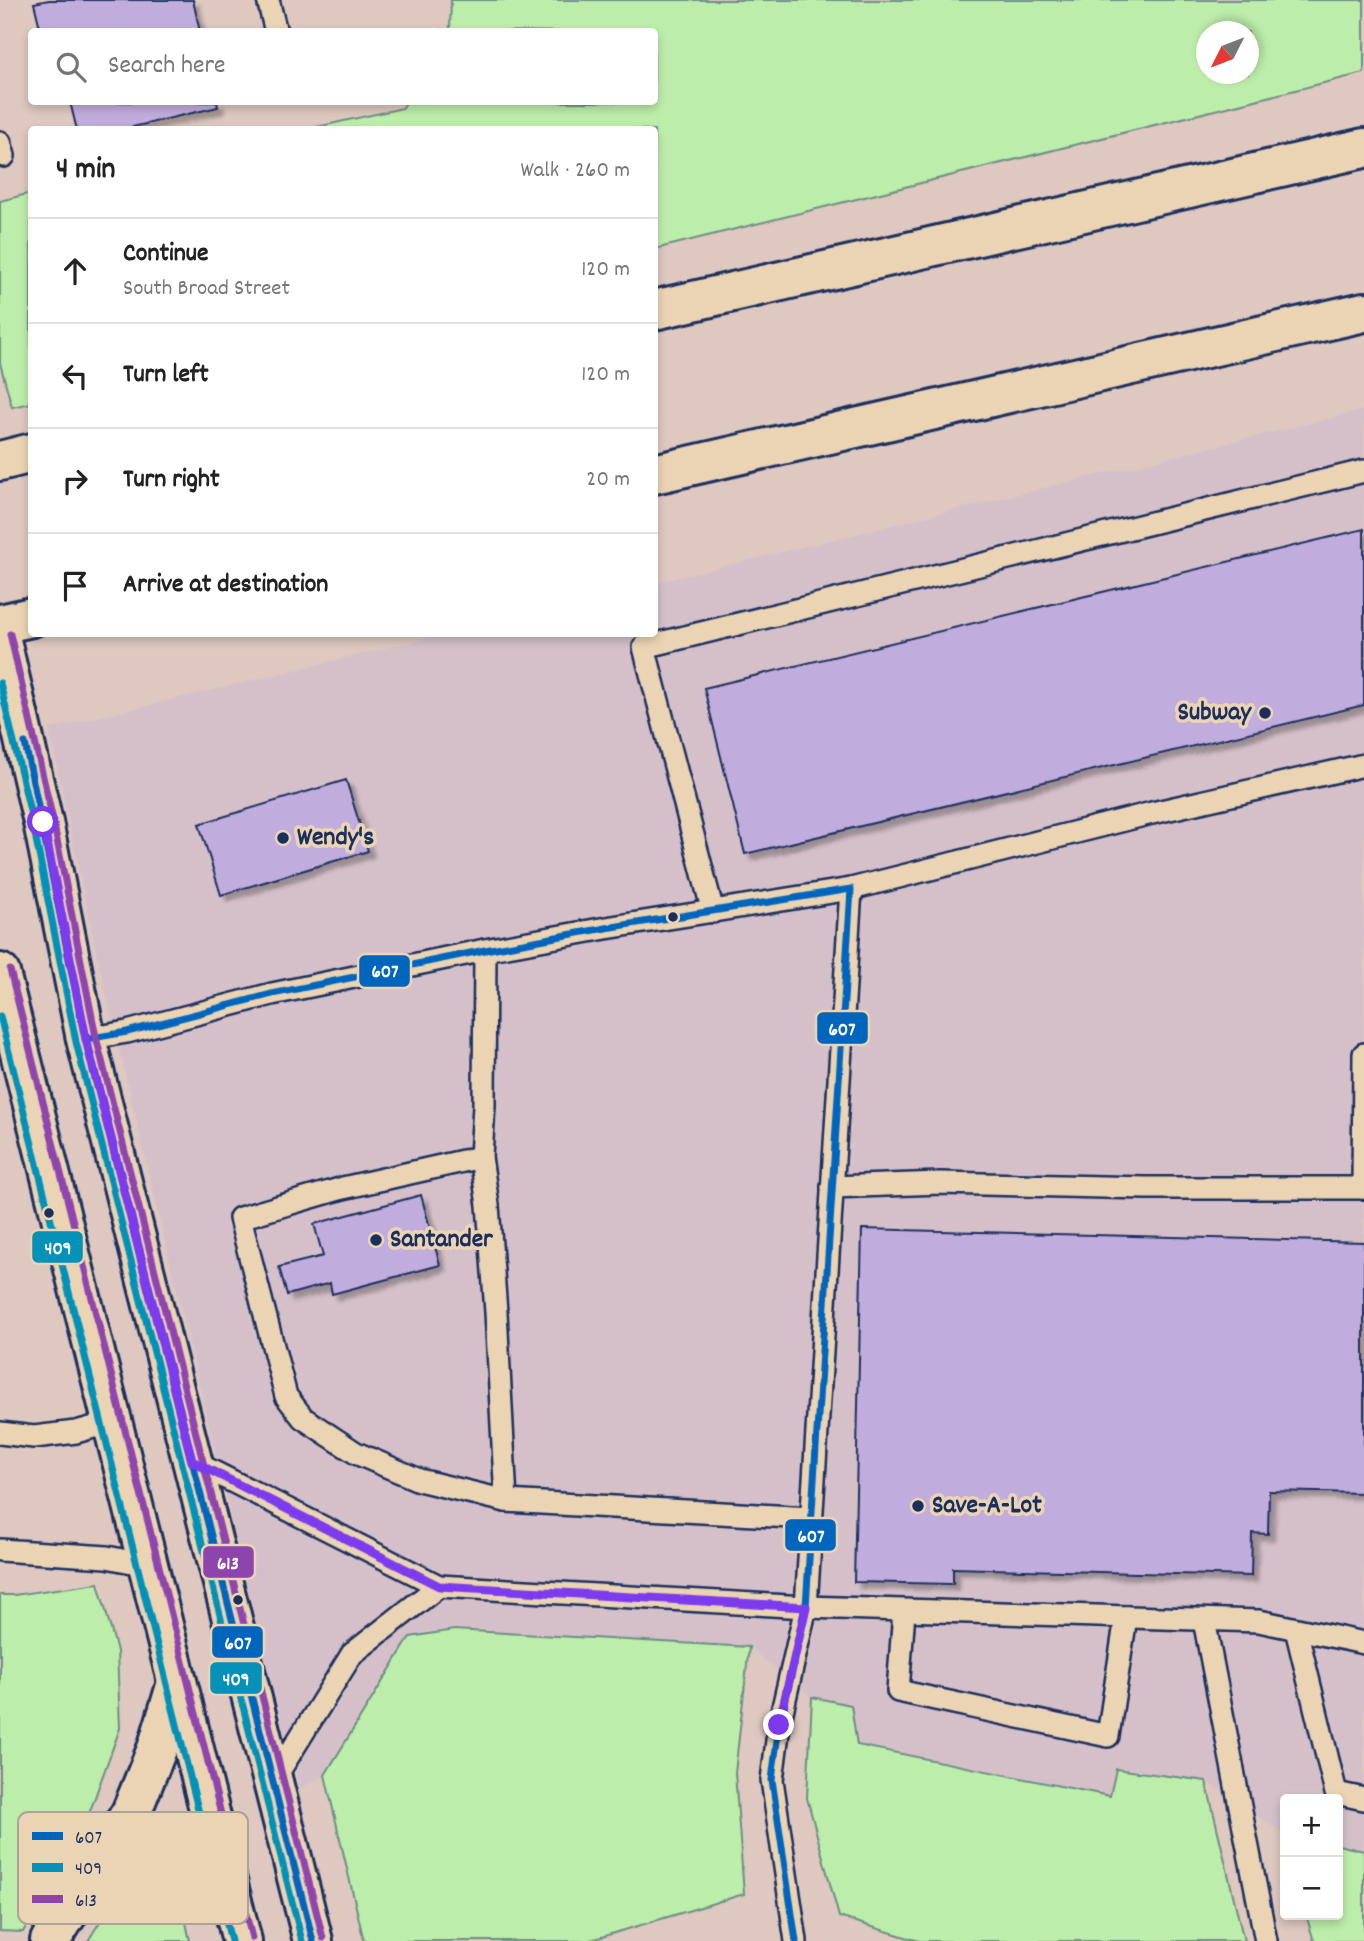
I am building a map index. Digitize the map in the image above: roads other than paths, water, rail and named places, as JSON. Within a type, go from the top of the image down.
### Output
[{"type":"main road","points":[[658,309],[1364,148]]},
{"type":"main road","points":[[658,473],[1364,312]]},
{"type":"main road","points":[[0,460],[28,454]]},
{"type":"main road","points":[[0,624],[28,618]]},
{"type":"main road","points":[[0,636],[25,743],[86,1039],[313,1941]]},
{"type":"main road","points":[[0,973],[209,1812]]},
{"type":"main road","points":[[131,1812],[157,1749],[176,1684]]},
{"type":"main road","points":[[50,1941],[61,1924]]},
{"type":"main road","points":[[238,1924],[242,1941]]},
{"type":"lane","points":[[268,0],[275,28]]},
{"type":"lane","points":[[713,912],[644,648],[1364,471]]},
{"type":"lane","points":[[86,1039],[127,1032],[272,994],[485,950],[851,889],[1152,813],[1364,765]]},
{"type":"lane","points":[[796,1941],[772,1780],[779,1725],[806,1607],[851,889]]},
{"type":"lane","points":[[485,950],[481,1157],[488,1205],[496,1312],[506,1501]]},
{"type":"lane","points":[[832,1187],[940,1183],[1146,1188],[1364,1188],[1364,1054]]},
{"type":"lane","points":[[481,1157],[343,1188],[240,1217],[286,1396],[303,1418],[356,1452],[419,1480],[506,1501],[810,1518]]},
{"type":"lane","points":[[0,1433],[34,1437],[76,1432],[111,1422]]},
{"type":"lane","points":[[192,1461],[439,1586],[806,1607],[1259,1621],[1364,1643]]},
{"type":"lane","points":[[0,1550],[107,1557],[147,1565]]},
{"type":"lane","points":[[273,1781],[352,1654],[439,1586]]},
{"type":"lane","points":[[904,1611],[898,1691],[1108,1736],[1126,1617]]},
{"type":"lane","points":[[1204,1620],[1266,1941]]},
{"type":"lane","points":[[1296,1629],[1336,1793],[1364,1799]]},
{"type":"place","name":"Subway","points":[[1265,713]]},
{"type":"place","name":"Wendy's","points":[[283,838]]},
{"type":"place","name":"Santander","points":[[376,1240]]},
{"type":"place","name":"Save-A-Lot","points":[[918,1506]]}]
